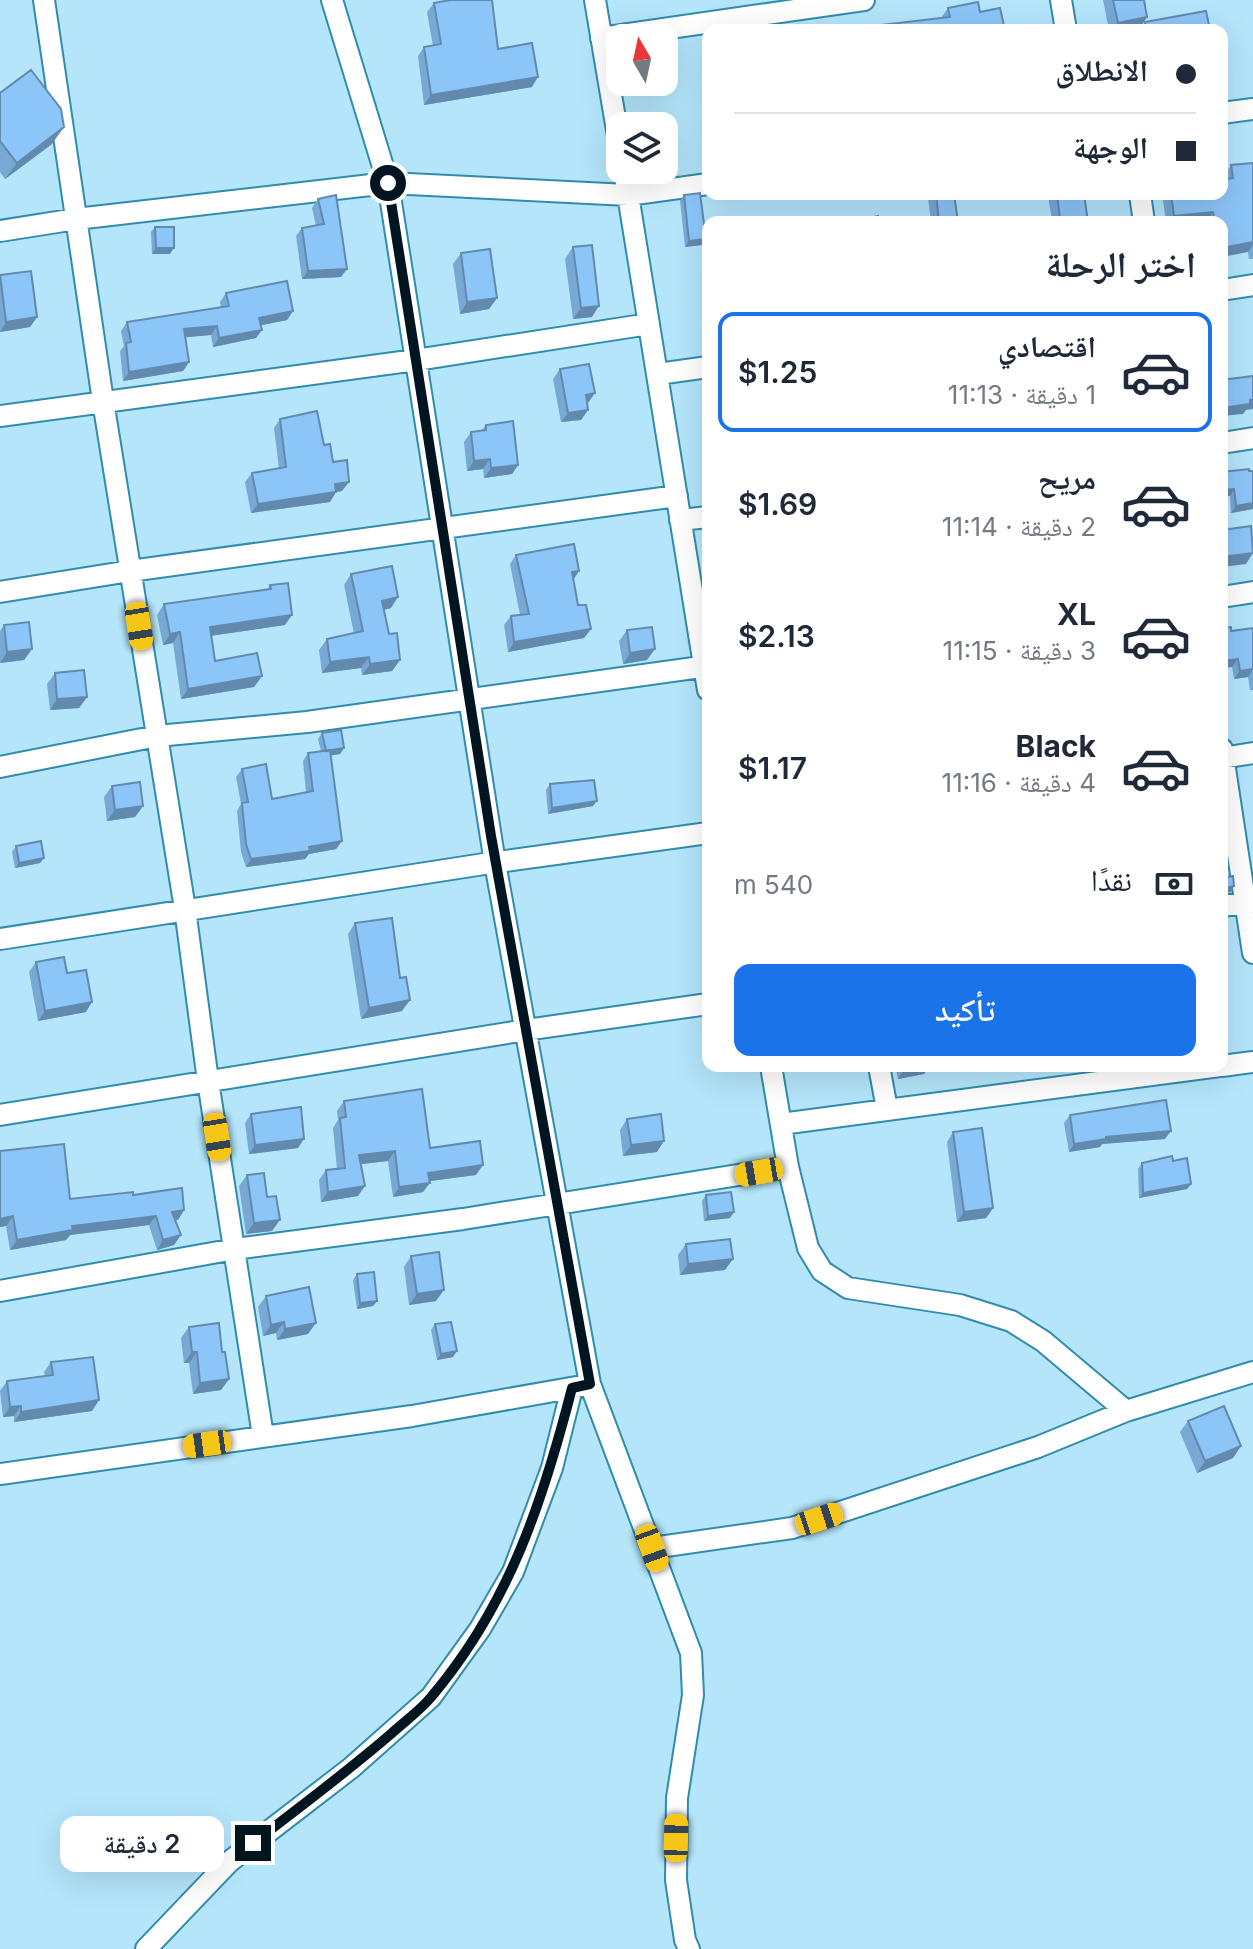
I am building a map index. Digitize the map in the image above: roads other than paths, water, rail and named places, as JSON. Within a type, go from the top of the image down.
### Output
[{"type":"street","points":[[44,0],[263,1436]]},
{"type":"street","points":[[332,0],[388,183],[495,863],[559,1204],[581,1386],[652,1548],[691,1653],[693,1695],[677,1798],[676,1852],[676,1880],[689,1949]]},
{"type":"street","points":[[595,0],[614,112]]},
{"type":"street","points":[[601,38],[864,0]]},
{"type":"street","points":[[1061,0],[1065,24]]},
{"type":"street","points":[[1228,112],[1253,109]]},
{"type":"street","points":[[0,231],[76,219],[388,183],[628,195],[702,185]]},
{"type":"street","points":[[626,184],[702,644]]},
{"type":"street","points":[[1228,289],[1253,285]]},
{"type":"street","points":[[0,416],[416,360],[649,324]]},
{"type":"street","points":[[658,374],[702,368]]},
{"type":"street","points":[[1228,442],[1253,438]]},
{"type":"street","points":[[0,592],[130,571],[677,496]]},
{"type":"street","points":[[680,520],[702,518]]},
{"type":"street","points":[[1228,596],[1253,592]]},
{"type":"street","points":[[0,767],[157,736],[307,722],[702,667]]},
{"type":"street","points":[[1228,755],[1253,753]]},
{"type":"street","points":[[1228,786],[1250,902],[1253,953]]},
{"type":"street","points":[[0,939],[702,834]]},
{"type":"street","points":[[1228,905],[1250,902]]},
{"type":"street","points":[[0,1115],[526,1030],[702,1005]]},
{"type":"street","points":[[1228,1065],[1253,1062]]},
{"type":"street","points":[[772,1072],[788,1167],[808,1248],[822,1271],[848,1288],[960,1305],[1011,1321],[1043,1341],[1126,1411]]},
{"type":"street","points":[[880,1072],[887,1109]]},
{"type":"street","points":[[781,1124],[1174,1072]]},
{"type":"street","points":[[0,1291],[235,1249],[559,1204],[788,1167]]},
{"type":"street","points":[[652,1548],[792,1528],[1038,1447],[1126,1411],[1253,1372]]},
{"type":"street","points":[[0,1474],[412,1416],[581,1386]]},
{"type":"street","points":[[146,1949],[229,1862],[351,1768],[431,1697],[480,1629],[513,1572],[581,1386]]}]
